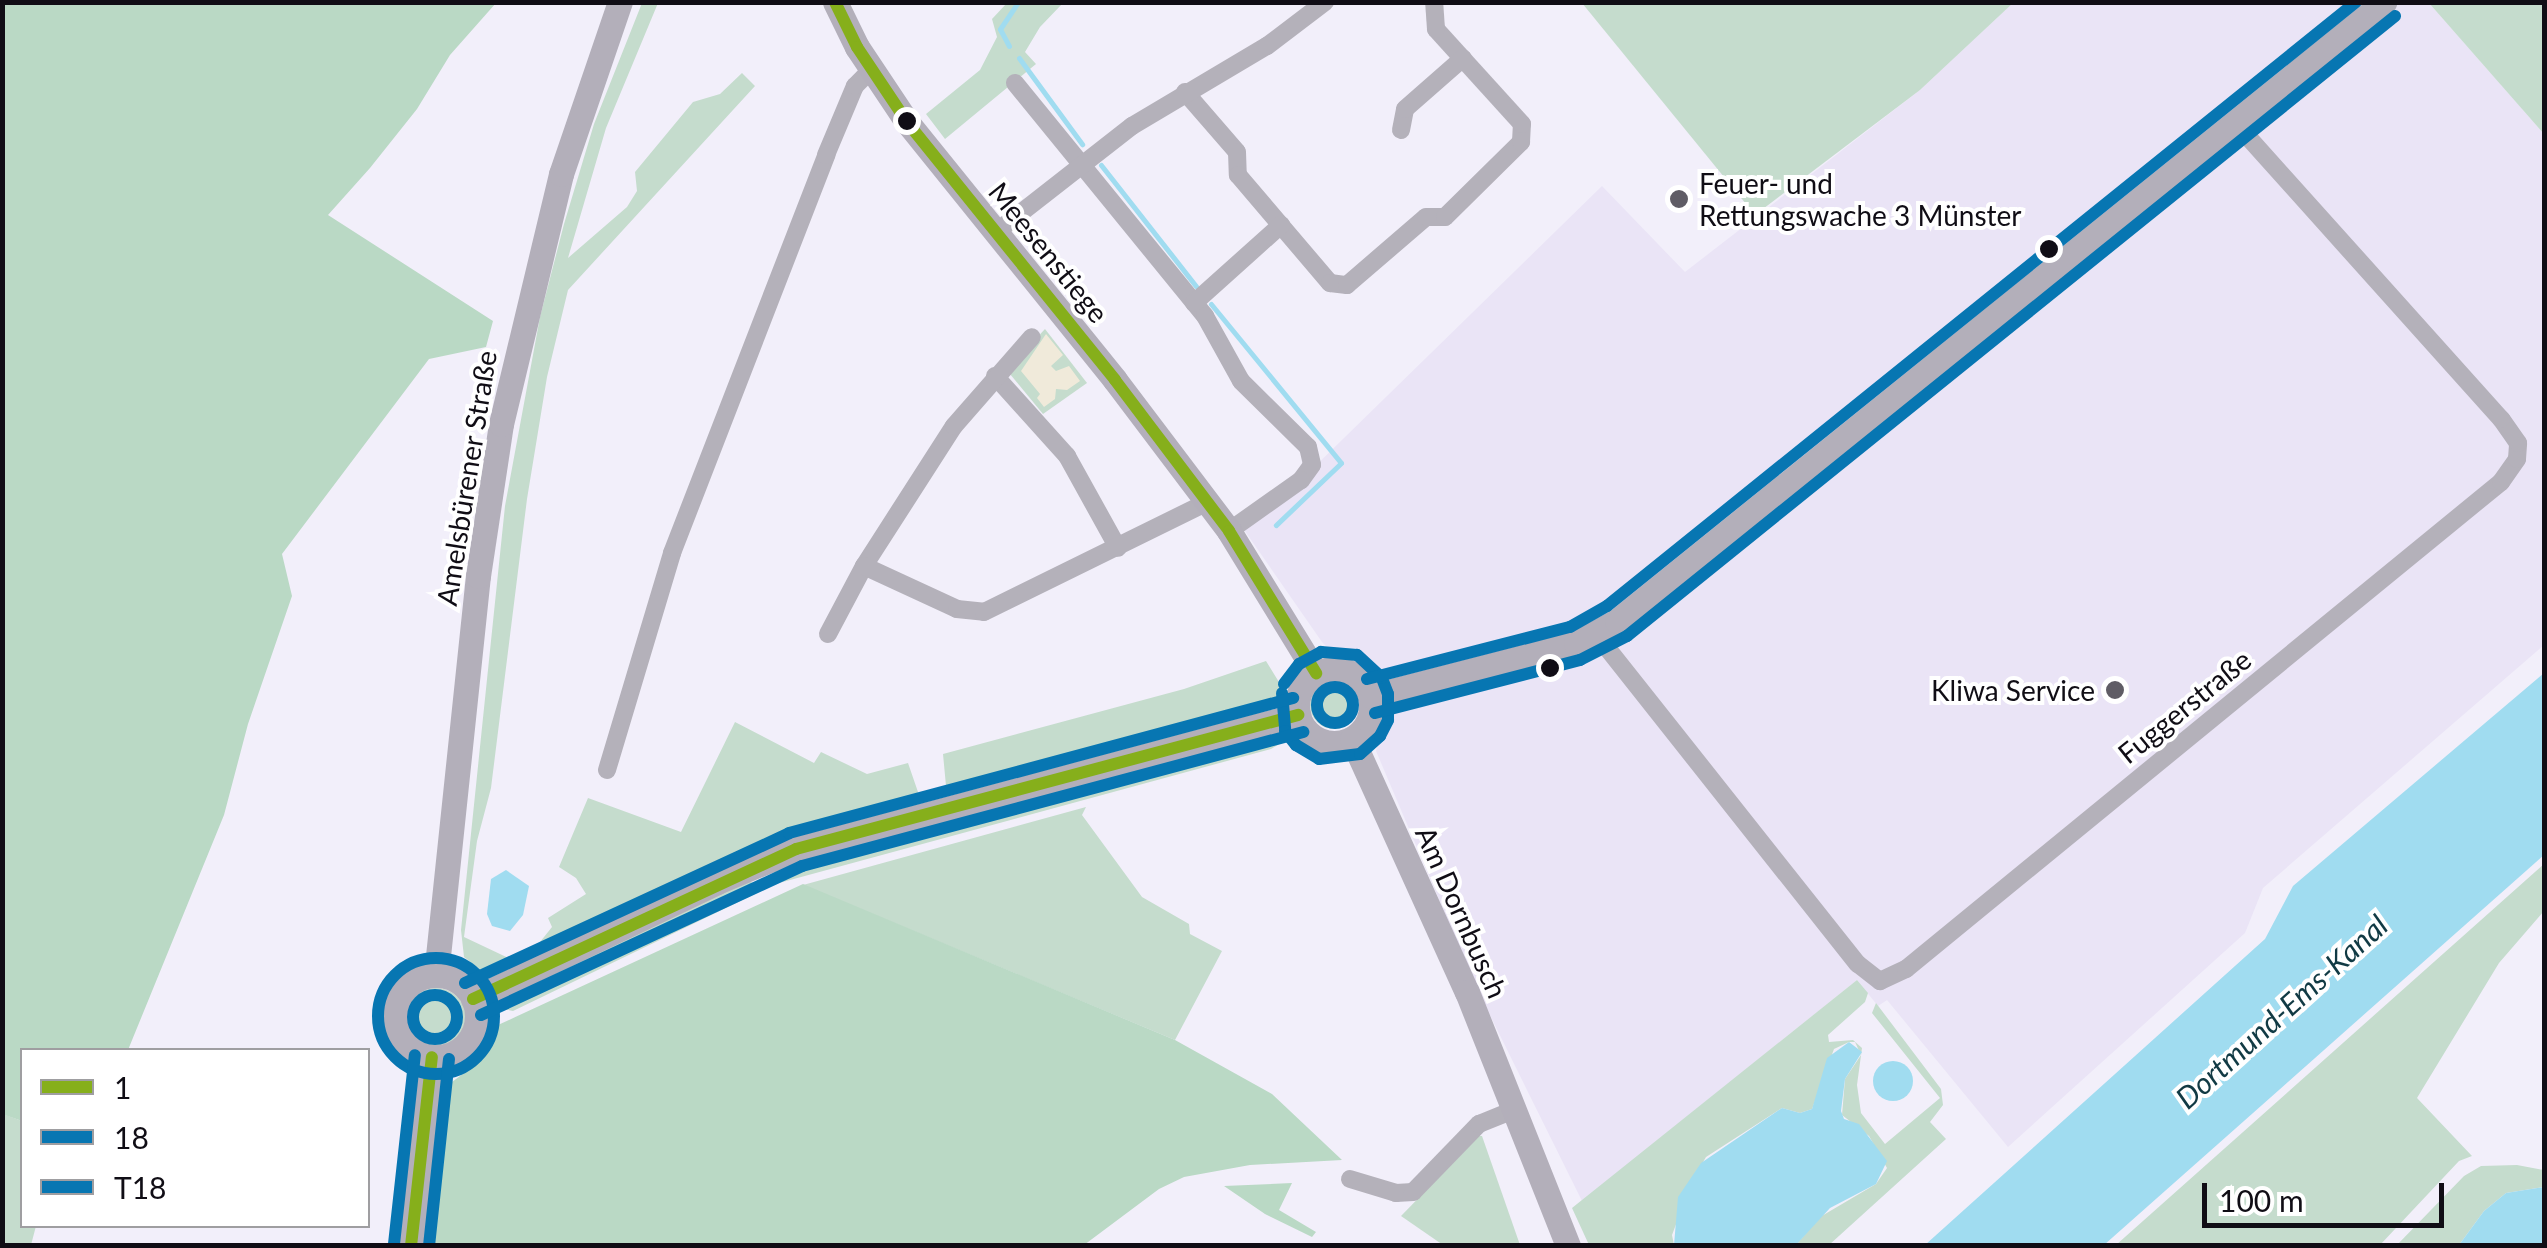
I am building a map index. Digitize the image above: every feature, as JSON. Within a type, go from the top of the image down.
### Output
[{"type":"main road","name":"Amelsbürener Straße","points":[[436,975],[478,576],[501,424],[560,174],[620,2]]},
{"type":"main road","name":"Meesenstiege","points":[[835,2],[871,70],[1230,531],[1316,673]]},
{"type":"main road","points":[[1371,696],[1596,634],[1688,566],[2384,2]]},
{"type":"main road","points":[[1328,668],[1351,672],[1371,696],[1367,724],[1352,739],[1334,743],[1315,738],[1298,715],[1299,694],[1316,673],[1328,668]]},
{"type":"main road","points":[[473,999],[717,882],[796,850],[1298,715]]},
{"type":"main road","name":"Am Dornbusch","points":[[1352,739],[1466,992],[1568,1246]]},
{"type":"main road","points":[[436,975],[459,982],[473,999],[476,1014],[468,1040],[458,1050],[432,1056],[405,1042],[395,1014],[408,986],[436,975]]},
{"type":"main road","points":[[411,1246],[432,1056]]},
{"type":"street","points":[[995,233],[1079,164],[1184,92],[1268,46],[1325,2]]},
{"type":"street","points":[[1184,92],[1237,152],[1238,175],[1280,225],[1330,283],[1347,286],[1426,217],[1445,217],[1480,187],[1482,177],[1521,142],[1522,124],[1436,28],[1434,2]]},
{"type":"street","points":[[1401,130],[1406,109],[1463,58]]},
{"type":"street","points":[[606,770],[672,554],[844,112],[859,80],[871,70]]},
{"type":"street","points":[[1015,83],[1194,303],[1240,381],[1296,431],[1308,448],[1312,465],[1301,480],[1230,531]]},
{"type":"street","name":"Fuggerstraße","points":[[1596,634],[1858,964],[1880,981],[1906,969],[2502,482],[2517,459],[2518,443],[2500,419],[2236,123]]},
{"type":"street","points":[[1194,303],[1280,225]]},
{"type":"street","points":[[828,634],[864,566],[929,461],[995,376],[1032,338]]},
{"type":"street","points":[[995,376],[1067,456],[1118,548]]},
{"type":"street","points":[[864,566],[970,614],[996,607],[1208,502]]},
{"type":"street","points":[[1350,1179],[1396,1193],[1413,1192],[1479,1124],[1512,1111]]},
{"type":"shaded area","points":[[2013,3],[2429,3],[2544,134],[2544,645],[2263,888],[2245,933],[2008,1147],[1887,1000],[1878,1006],[1857,980],[1582,1201],[1477,989],[1376,751],[1386,707],[1381,681],[1367,665],[1332,652],[1322,642],[1240,524],[1301,480],[1602,186],[1685,272],[1920,90]]},
{"type":"green space","points":[[3,2],[496,3],[450,55],[417,109],[328,215],[493,321],[486,347],[429,359],[282,554],[292,596],[248,724],[224,815],[129,1048],[20,1048],[20,1120],[2,1114]]},
{"type":"green space","points":[[642,3],[658,3],[606,128],[568,258],[627,207],[637,191],[635,172],[693,102],[720,94],[742,73],[755,86],[568,290],[547,377],[527,499],[491,788],[477,841],[464,937],[517,962],[528,957],[552,927],[548,918],[586,894],[576,878],[559,867],[588,798],[681,832],[735,722],[814,763],[821,752],[867,774],[908,763],[918,792],[913,809],[490,977],[464,957],[461,930],[505,506],[540,317],[564,224],[594,124]]},
{"type":"green space","points":[[1007,3],[1063,3],[1040,27],[1025,52],[1036,64],[945,139],[926,114],[980,70],[997,37],[992,19]]},
{"type":"green space","points":[[1582,3],[2013,3],[1920,90],[1755,215]]},
{"type":"green space","points":[[2429,3],[2544,3],[2544,134]]},
{"type":"green space","points":[[1045,329],[1087,383],[1043,414],[1010,374],[1012,364]]},
{"type":"green space","points":[[1266,661],[1282,687],[1272,708],[1256,715],[960,795],[946,786],[943,754],[1184,689]]},
{"type":"green space","points":[[1334,681],[1351,688],[1358,705],[1351,722],[1334,729],[1317,722],[1310,705],[1317,688]]},
{"type":"green space","points":[[1280,732],[1281,743],[1271,749],[768,886],[775,869],[785,864]]},
{"type":"green space","points":[[1086,807],[1082,815],[1142,897],[1189,924],[1190,934],[1222,951],[1175,1040],[803,885]]},
{"type":"green space","points":[[2544,864],[2544,911],[2499,963],[2417,1098],[2472,1156],[2459,1161],[2380,1245],[2116,1245]]},
{"type":"green space","points":[[749,880],[761,891],[513,1011],[504,1009],[500,1002],[530,983]]},
{"type":"green space","points":[[803,884],[1175,1040],[1272,1094],[1342,1160],[1250,1165],[1184,1177],[1159,1189],[1084,1245],[431,1245],[440,1147],[452,1082],[480,1061],[498,1025]]},
{"type":"green space","points":[[1857,980],[1868,993],[1865,1002],[1828,1035],[1829,1042],[1853,1040],[1862,1048],[1857,1085],[1861,1113],[1885,1144],[1940,1098],[1872,1013],[1876,1003],[1941,1089],[1943,1105],[1930,1122],[1946,1139],[1829,1245],[1796,1245],[1820,1217],[1876,1184],[1887,1168],[1869,1136],[1842,1115],[1845,1079],[1861,1055],[1855,1042],[1849,1042],[1834,1049],[1812,1109],[1800,1113],[1782,1108],[1706,1157],[1693,1179],[1672,1235],[1674,1245],[1589,1245],[1572,1208]]},
{"type":"green space","points":[[436,988],[458,996],[466,1018],[458,1040],[436,1048],[414,1040],[406,1018],[414,996]]},
{"type":"green space","points":[[3,1114],[20,1120],[20,1228],[35,1228],[31,1245],[3,1245]]},
{"type":"green space","points":[[1479,1136],[1520,1245],[1443,1245],[1401,1216]]},
{"type":"green space","points":[[2517,1165],[2544,1170],[2544,1187],[2506,1193],[2484,1211],[2459,1245],[2396,1246],[2464,1176],[2481,1166]]},
{"type":"green space","points":[[1292,1183],[1279,1210],[1316,1232],[1312,1237],[1265,1214],[1224,1186]]},
{"type":"sand","points":[[1046,334],[1063,355],[1051,366],[1056,371],[1069,366],[1080,381],[1067,390],[1056,389],[1055,399],[1044,407],[1037,398],[1040,394],[1021,371]]},
{"type":"water","name":"Dortmund-Ems-Kanal","points":[[2544,673],[2544,855],[2104,1245],[1925,1245],[2265,939],[2293,886]]},
{"type":"water","points":[[506,870],[529,886],[523,915],[510,931],[492,926],[487,914],[491,879]]},
{"type":"water","points":[[1849,1042],[1862,1052],[1845,1079],[1841,1111],[1844,1119],[1859,1124],[1887,1161],[1876,1184],[1830,1208],[1796,1245],[1674,1245],[1678,1197],[1701,1163],[1782,1108],[1800,1113],[1812,1109],[1827,1058]]},
{"type":"water","points":[[1893,1061],[1907,1067],[1913,1081],[1907,1095],[1893,1101],[1879,1095],[1873,1081],[1879,1067]]},
{"type":"water","points":[[2544,1187],[2544,1245],[2459,1245],[2484,1211],[2506,1193]]},
{"type":"waterway","points":[[1009,46],[1000,29],[1018,2]]},
{"type":"waterway","points":[[1019,58],[1082,144]]},
{"type":"waterway","points":[[1101,165],[1196,286]]},
{"type":"waterway","points":[[1211,304],[1341,463],[1276,525]]},
{"type":"transit line","name":"1","points":[[835,2],[857,47],[907,122],[1115,380],[1229,531],[1316,673]]},
{"type":"transit line","name":"T18","points":[[1367,679],[1570,627],[1607,606],[2356,2]]},
{"type":"transit line","name":"18","points":[[1375,713],[1580,660],[1627,636],[2395,16]]},
{"type":"transit line","name":"18","points":[[1282,693],[1285,731],[1296,745],[1319,759],[1360,754],[1380,736],[1388,720],[1388,694],[1382,678],[1357,655],[1321,652],[1299,664],[1284,684]]},
{"type":"transit line","name":"T18","points":[[1335,687],[1348,692],[1353,705],[1348,718],[1335,723],[1322,718],[1317,705],[1322,692],[1335,687]]},
{"type":"transit line","name":"T18","points":[[465,983],[789,833],[1293,698]]},
{"type":"transit line","name":"1","points":[[473,999],[796,849],[1298,715]]},
{"type":"transit line","name":"18","points":[[481,1015],[802,866],[1303,732]]},
{"type":"transit line","name":"18","points":[[436,958],[458,962],[477,975],[490,994],[494,1016],[490,1038],[477,1057],[458,1070],[436,1074],[414,1070],[395,1057],[382,1038],[378,1016],[382,994],[395,975],[414,962],[436,958]]},
{"type":"transit line","name":"T18","points":[[435,995],[450,1002],[457,1017],[450,1032],[435,1039],[420,1032],[413,1017],[420,1002],[435,995]]},
{"type":"transit line","name":"T18","points":[[394,1244],[415,1055]]},
{"type":"transit line","name":"1","points":[[411,1246],[432,1057]]},
{"type":"transit line","name":"18","points":[[429,1246],[449,1059]]},
{"type":"place","name":"Feuer- und Rettungswache 3 Münster","points":[[1679,199]]},
{"type":"place","name":"Kliwa Service","points":[[2115,690]]}]
